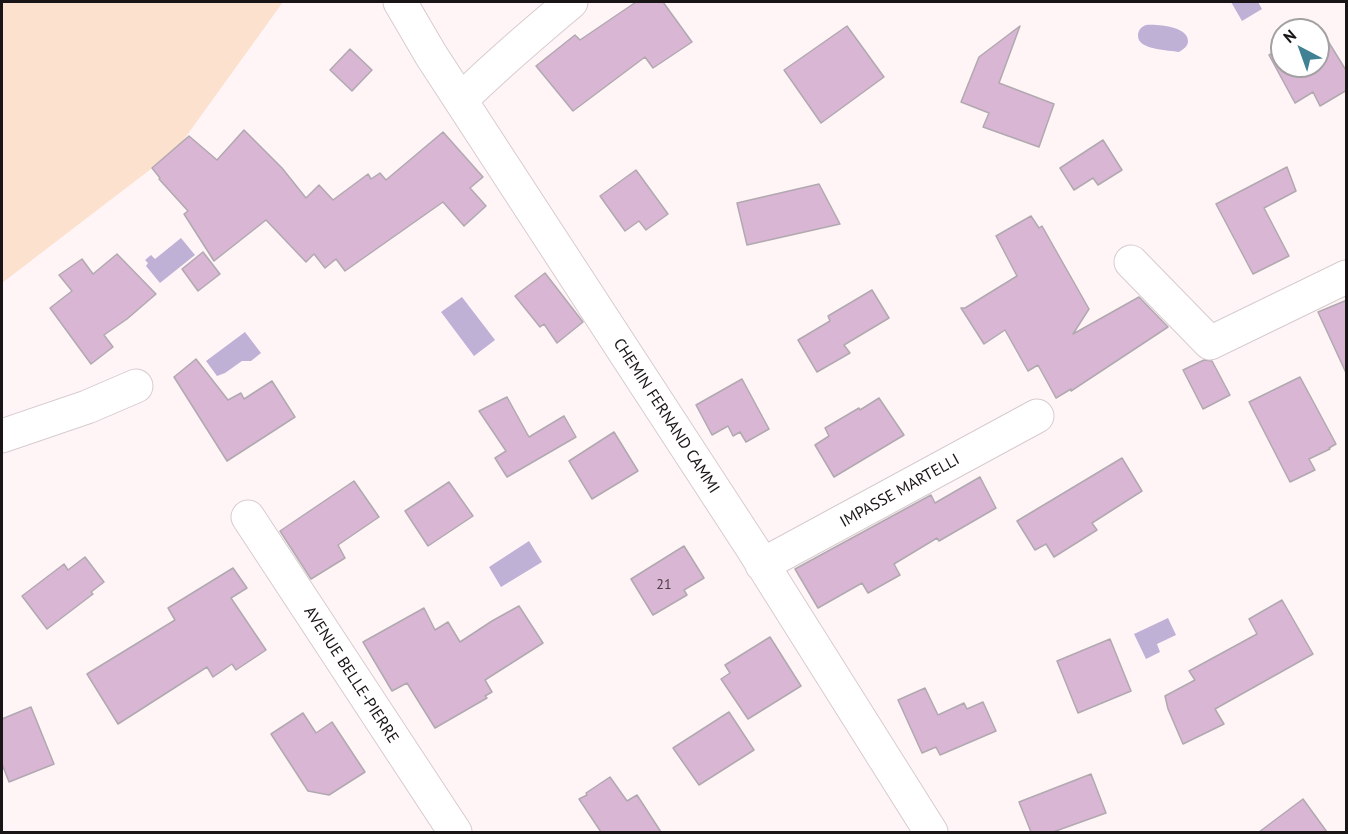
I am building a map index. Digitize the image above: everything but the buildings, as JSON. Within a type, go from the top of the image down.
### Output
[{"type":"street","name":"CHEMIN FERNAND CAMMI","points":[[400,2],[431,55],[762,565],[931,832]]},
{"type":"street","points":[[461,100],[524,41],[571,2]]},
{"type":"street","points":[[1131,262],[1210,343],[1347,277]]},
{"type":"street","points":[[2,436],[87,407],[136,386]]},
{"type":"street","name":"IMPASSE MARTELLI","points":[[762,565],[1037,416]]},
{"type":"street","name":"AVENUE BELLE-PIERRE","points":[[248,517],[455,832]]},
{"type":"shaded area","points":[[2,2],[283,2],[177,149],[2,283]]},
{"type":"shaded area","points":[[1231,2],[1258,2],[1262,9],[1242,21]]},
{"type":"shaded area","points":[[1146,25],[1177,29],[1187,36],[1187,44],[1179,52],[1148,47],[1139,41],[1138,36],[1140,29]]},
{"type":"shaded area","points":[[181,238],[195,255],[160,283],[146,266],[148,263],[145,260],[151,255],[155,259]]},
{"type":"shaded area","points":[[462,297],[495,340],[474,356],[441,312]]},
{"type":"shaded area","points":[[245,332],[261,353],[251,361],[242,361],[217,376],[206,361]]},
{"type":"shaded area","points":[[529,541],[542,562],[501,587],[489,567]]},
{"type":"shaded area","points":[[1168,618],[1176,635],[1157,644],[1160,652],[1146,659],[1134,634]]}]
